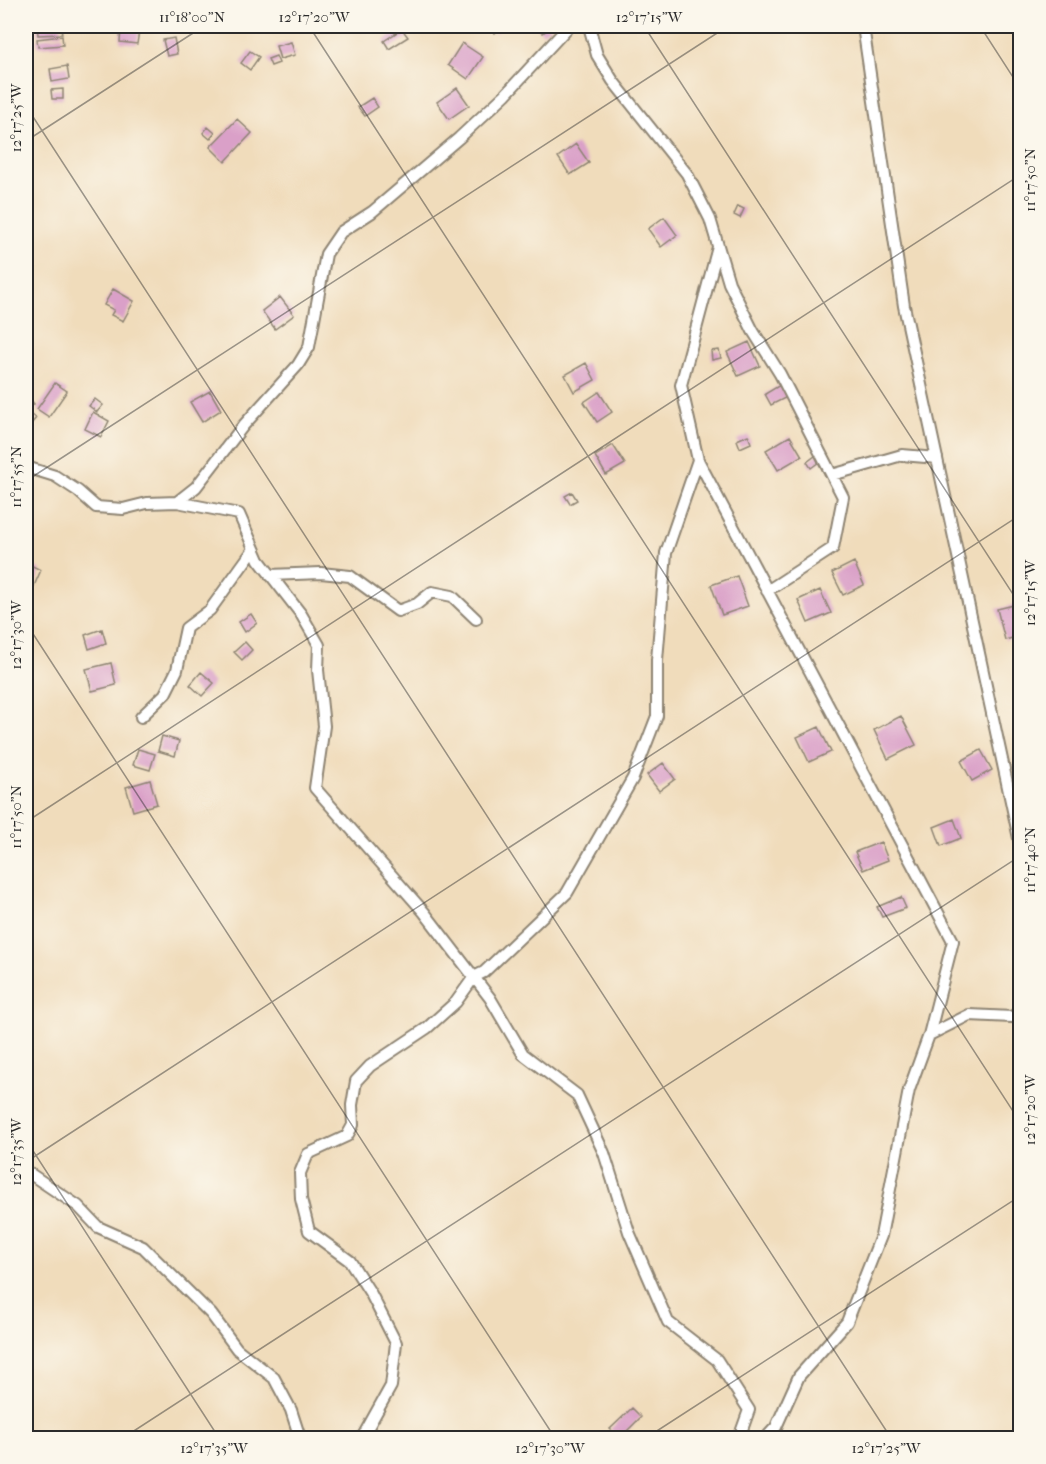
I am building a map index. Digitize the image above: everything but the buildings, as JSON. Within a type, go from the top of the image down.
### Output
[{"type":"street","points":[[177,502],[196,487],[243,426],[298,364],[309,347],[326,254],[341,232],[372,212],[459,138],[505,95],[569,26]]},
{"type":"street","points":[[589,26],[597,55],[613,81],[687,174],[710,219],[734,293],[753,331],[780,374],[843,497],[833,548],[768,591]]},
{"type":"street","points":[[863,26],[904,306],[1020,843]]},
{"type":"street","points":[[718,248],[681,385],[698,460],[953,941],[929,1035],[909,1090],[881,1236],[847,1322],[798,1376],[776,1427],[766,1438]]},
{"type":"street","points":[[832,475],[902,455],[937,458]]},
{"type":"street","points":[[362,1438],[391,1386],[396,1343],[371,1294],[350,1261],[309,1231],[301,1199],[300,1173],[308,1154],[348,1136],[353,1125],[352,1105],[356,1081],[369,1066],[427,1029],[456,1002],[474,977],[484,972],[567,893],[633,778],[657,716],[657,660],[666,554],[698,460]]},
{"type":"street","points":[[26,467],[55,476],[78,491],[96,507],[123,508],[147,503],[177,502],[239,514],[259,560],[301,614],[319,645],[318,670],[324,726],[315,788],[424,912],[490,998],[523,1054],[577,1095],[604,1153],[629,1232],[668,1322],[717,1360],[749,1410],[739,1438]]},
{"type":"street","points":[[141,717],[165,694],[177,670],[186,628],[210,610],[254,549]]},
{"type":"street","points":[[270,574],[321,573],[350,576],[398,611],[417,604],[432,592],[452,596],[476,619]]},
{"type":"street","points":[[929,1035],[969,1015],[1012,1017],[1020,1011]]},
{"type":"street","points":[[26,1171],[78,1206],[98,1227],[143,1247],[211,1314],[237,1349],[274,1378],[291,1410],[300,1438]]}]
